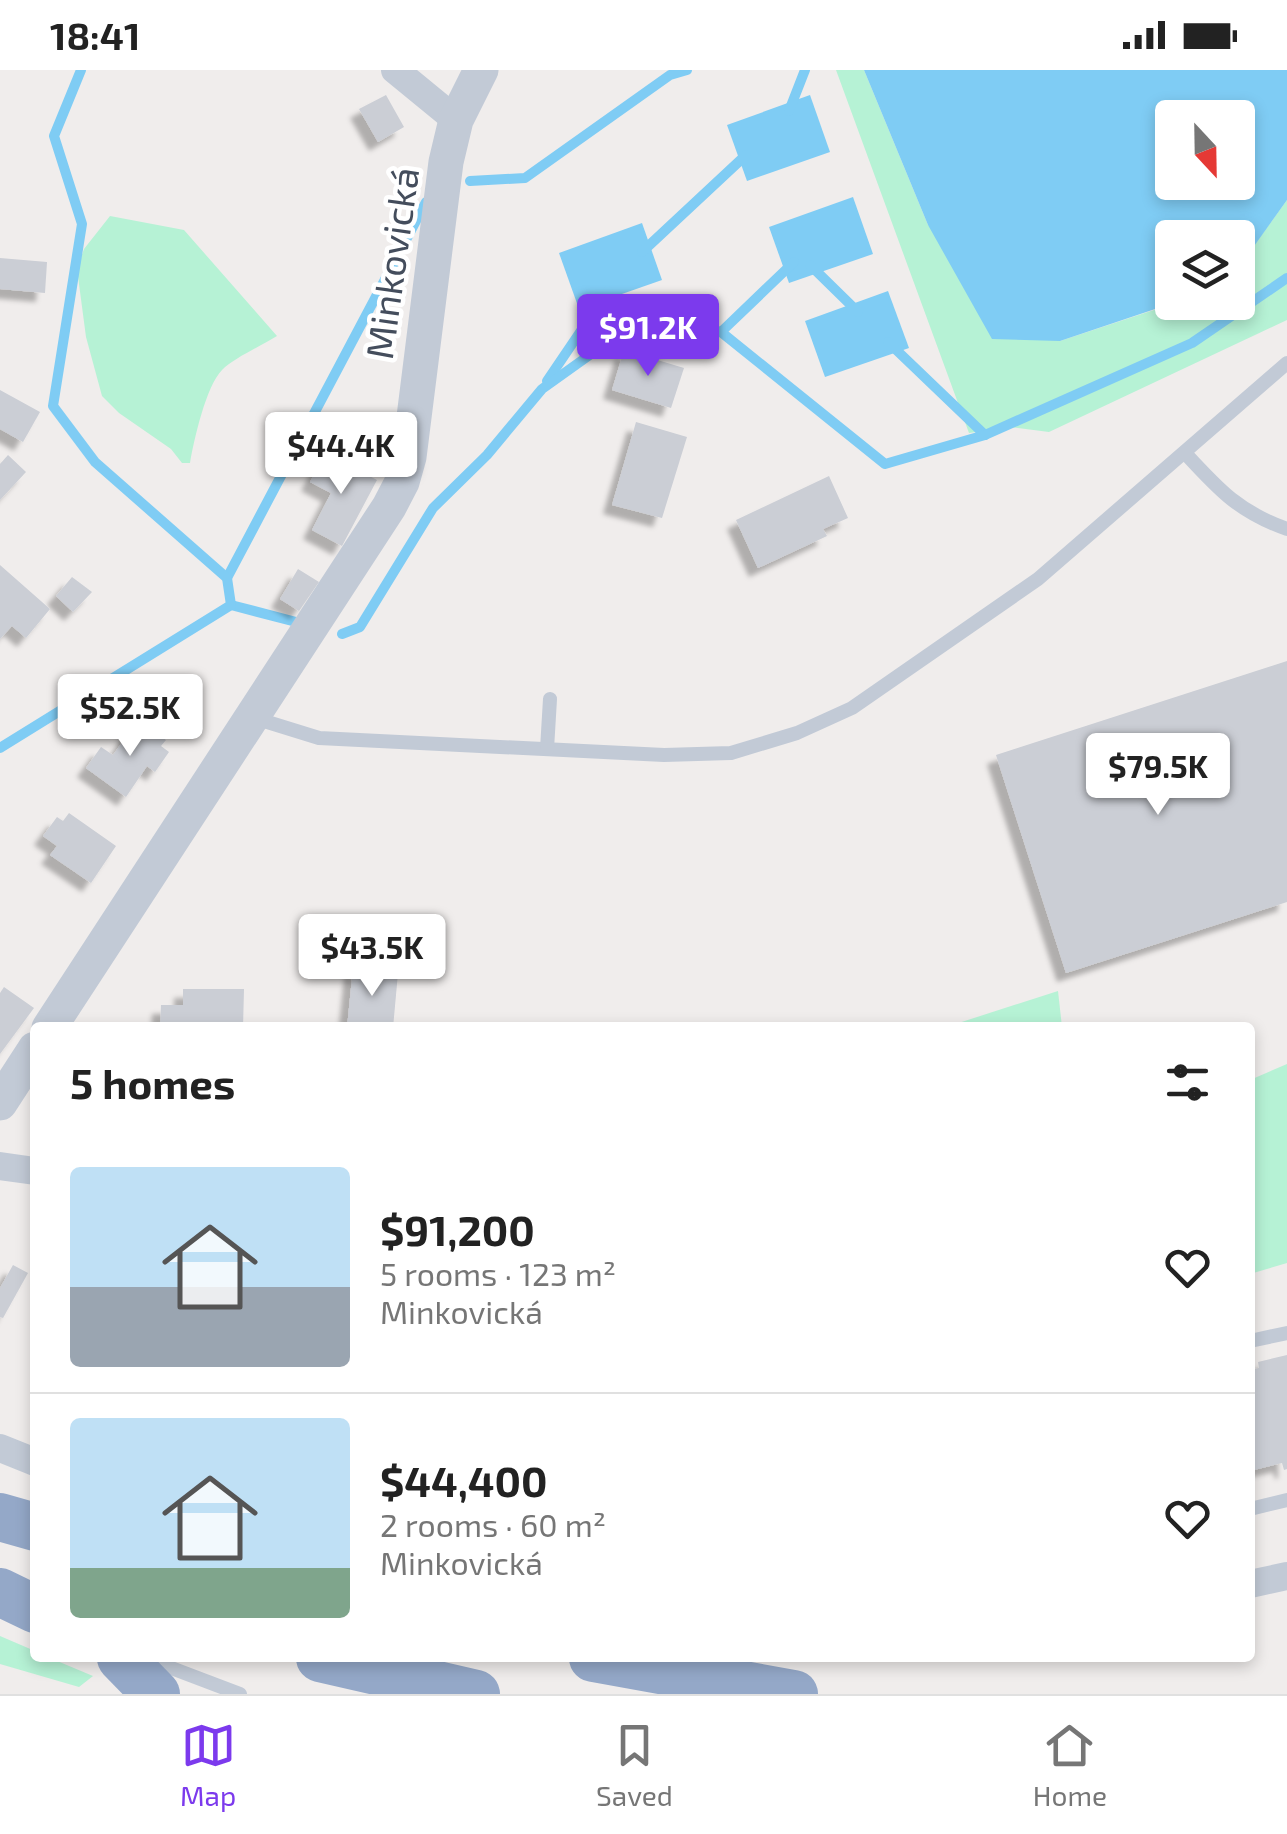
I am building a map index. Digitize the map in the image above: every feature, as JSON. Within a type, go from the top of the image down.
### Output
[{"type":"highway","points":[[0,1517],[30,1526]]},
{"type":"highway","points":[[0,1569],[30,1578]]},
{"type":"highway","points":[[0,1592],[30,1607]]},
{"type":"highway","points":[[125,1662],[156,1694]]},
{"type":"highway","points":[[337,1662],[476,1694]]},
{"type":"highway","points":[[615,1662],[794,1694]]},
{"type":"street","points":[[394,70],[456,120]]},
{"type":"street","name":"Minkovická","points":[[53,1022],[402,482],[409,457],[446,162],[456,120],[481,70]]},
{"type":"street","points":[[0,1103],[30,1057]]},
{"type":"street","points":[[0,1166],[30,1170]]},
{"type":"street","points":[[0,1448],[30,1460]]},
{"type":"street","points":[[1255,1583],[1287,1576]]},
{"type":"lane","points":[[250,717],[319,738],[664,755],[731,752],[797,734],[852,708],[1038,579],[1287,363]]},
{"type":"lane","points":[[1185,453],[1220,491],[1258,519],[1287,529]]},
{"type":"lane","points":[[547,749],[550,698]]},
{"type":"lane","points":[[1255,1340],[1287,1333]]},
{"type":"lane","points":[[1255,1508],[1287,1500]]},
{"type":"lane","points":[[156,1662],[240,1694]]},
{"type":"green space","points":[[836,70],[864,70],[928,225],[1060,341],[1155,310],[1155,320],[1255,320],[1255,244],[1287,200],[1287,320],[1049,432],[1010,427],[969,433]]},
{"type":"green space","points":[[110,216],[184,230],[277,336],[233,361],[216,378],[190,463],[182,463],[171,449],[119,413],[102,396],[86,337],[77,269],[84,249]]},
{"type":"green space","points":[[1058,991],[1061,1022],[962,1022]]},
{"type":"green space","points":[[1287,1064],[1287,1263],[1255,1273],[1255,1078]]},
{"type":"green space","points":[[0,1636],[30,1649],[30,1662],[60,1662],[93,1676],[79,1687],[0,1664]]},
{"type":"water","points":[[864,70],[1287,70],[1287,200],[1255,245],[1255,220],[1155,220],[1155,309],[1060,341],[992,339],[928,225]]},
{"type":"water","points":[[810,95],[830,152],[747,181],[727,125]]},
{"type":"water","points":[[853,197],[873,254],[789,283],[769,227]]},
{"type":"water","points":[[642,223],[662,280],[579,309],[559,253]]},
{"type":"water","points":[[888,291],[909,348],[825,377],[805,321]]},
{"type":"building","points":[[386,95],[404,127],[378,142],[359,109]]},
{"type":"building","points":[[0,258],[47,262],[45,293],[0,289]]},
{"type":"building","points":[[624,350],[684,368],[671,408],[612,390]]},
{"type":"building","points":[[0,390],[40,412],[23,442],[0,429]]},
{"type":"building","points":[[636,422],[687,437],[662,518],[612,505]]},
{"type":"building","points":[[325,453],[377,480],[342,546],[312,530],[331,493],[310,482]]},
{"type":"building","points":[[8,455],[26,472],[0,500],[0,464]]},
{"type":"building","points":[[829,476],[848,518],[823,529],[827,536],[758,568],[736,520]]},
{"type":"building","points":[[0,565],[50,609],[26,638],[12,626],[0,639]]},
{"type":"building","points":[[298,569],[319,582],[299,611],[280,599]]},
{"type":"building","points":[[72,577],[92,592],[73,612],[56,596]]},
{"type":"building","points":[[1287,661],[1287,902],[1066,973],[996,755]]},
{"type":"building","points":[[138,720],[166,740],[161,746],[169,752],[155,772],[147,766],[126,797],[86,768],[101,747],[113,755]]},
{"type":"building","points":[[69,813],[116,846],[91,883],[50,855],[57,846],[43,836],[57,817],[63,821]]},
{"type":"building","points":[[353,968],[398,973],[394,1022],[348,1022]]},
{"type":"building","points":[[4,987],[34,1008],[0,1054],[0,993]]},
{"type":"building","points":[[183,989],[244,989],[243,1022],[160,1022],[161,1005],[183,1005]]},
{"type":"building","points":[[13,1265],[28,1273],[3,1318],[0,1288]]},
{"type":"building","points":[[1287,1355],[1284,1470],[1282,1463],[1255,1470],[1258,1362]]},
{"type":"waterway","points":[[0,748],[231,605],[227,578],[95,462],[53,406],[82,224],[54,136],[81,70]]},
{"type":"waterway","points":[[470,181],[525,178],[670,75],[687,70]]},
{"type":"waterway","points":[[789,111],[805,70]]},
{"type":"waterway","points":[[642,252],[746,155]]},
{"type":"waterway","points":[[227,578],[426,202]]},
{"type":"waterway","points":[[721,332],[794,262]]},
{"type":"waterway","points":[[810,265],[858,312]]},
{"type":"waterway","points":[[342,634],[360,627],[433,508],[487,455],[542,389],[619,334],[674,322],[721,332],[885,464],[985,435],[1192,343],[1287,278]]},
{"type":"waterway","points":[[547,381],[608,291]]},
{"type":"waterway","points":[[888,342],[985,435]]},
{"type":"waterway","points":[[231,605],[300,623]]}]
